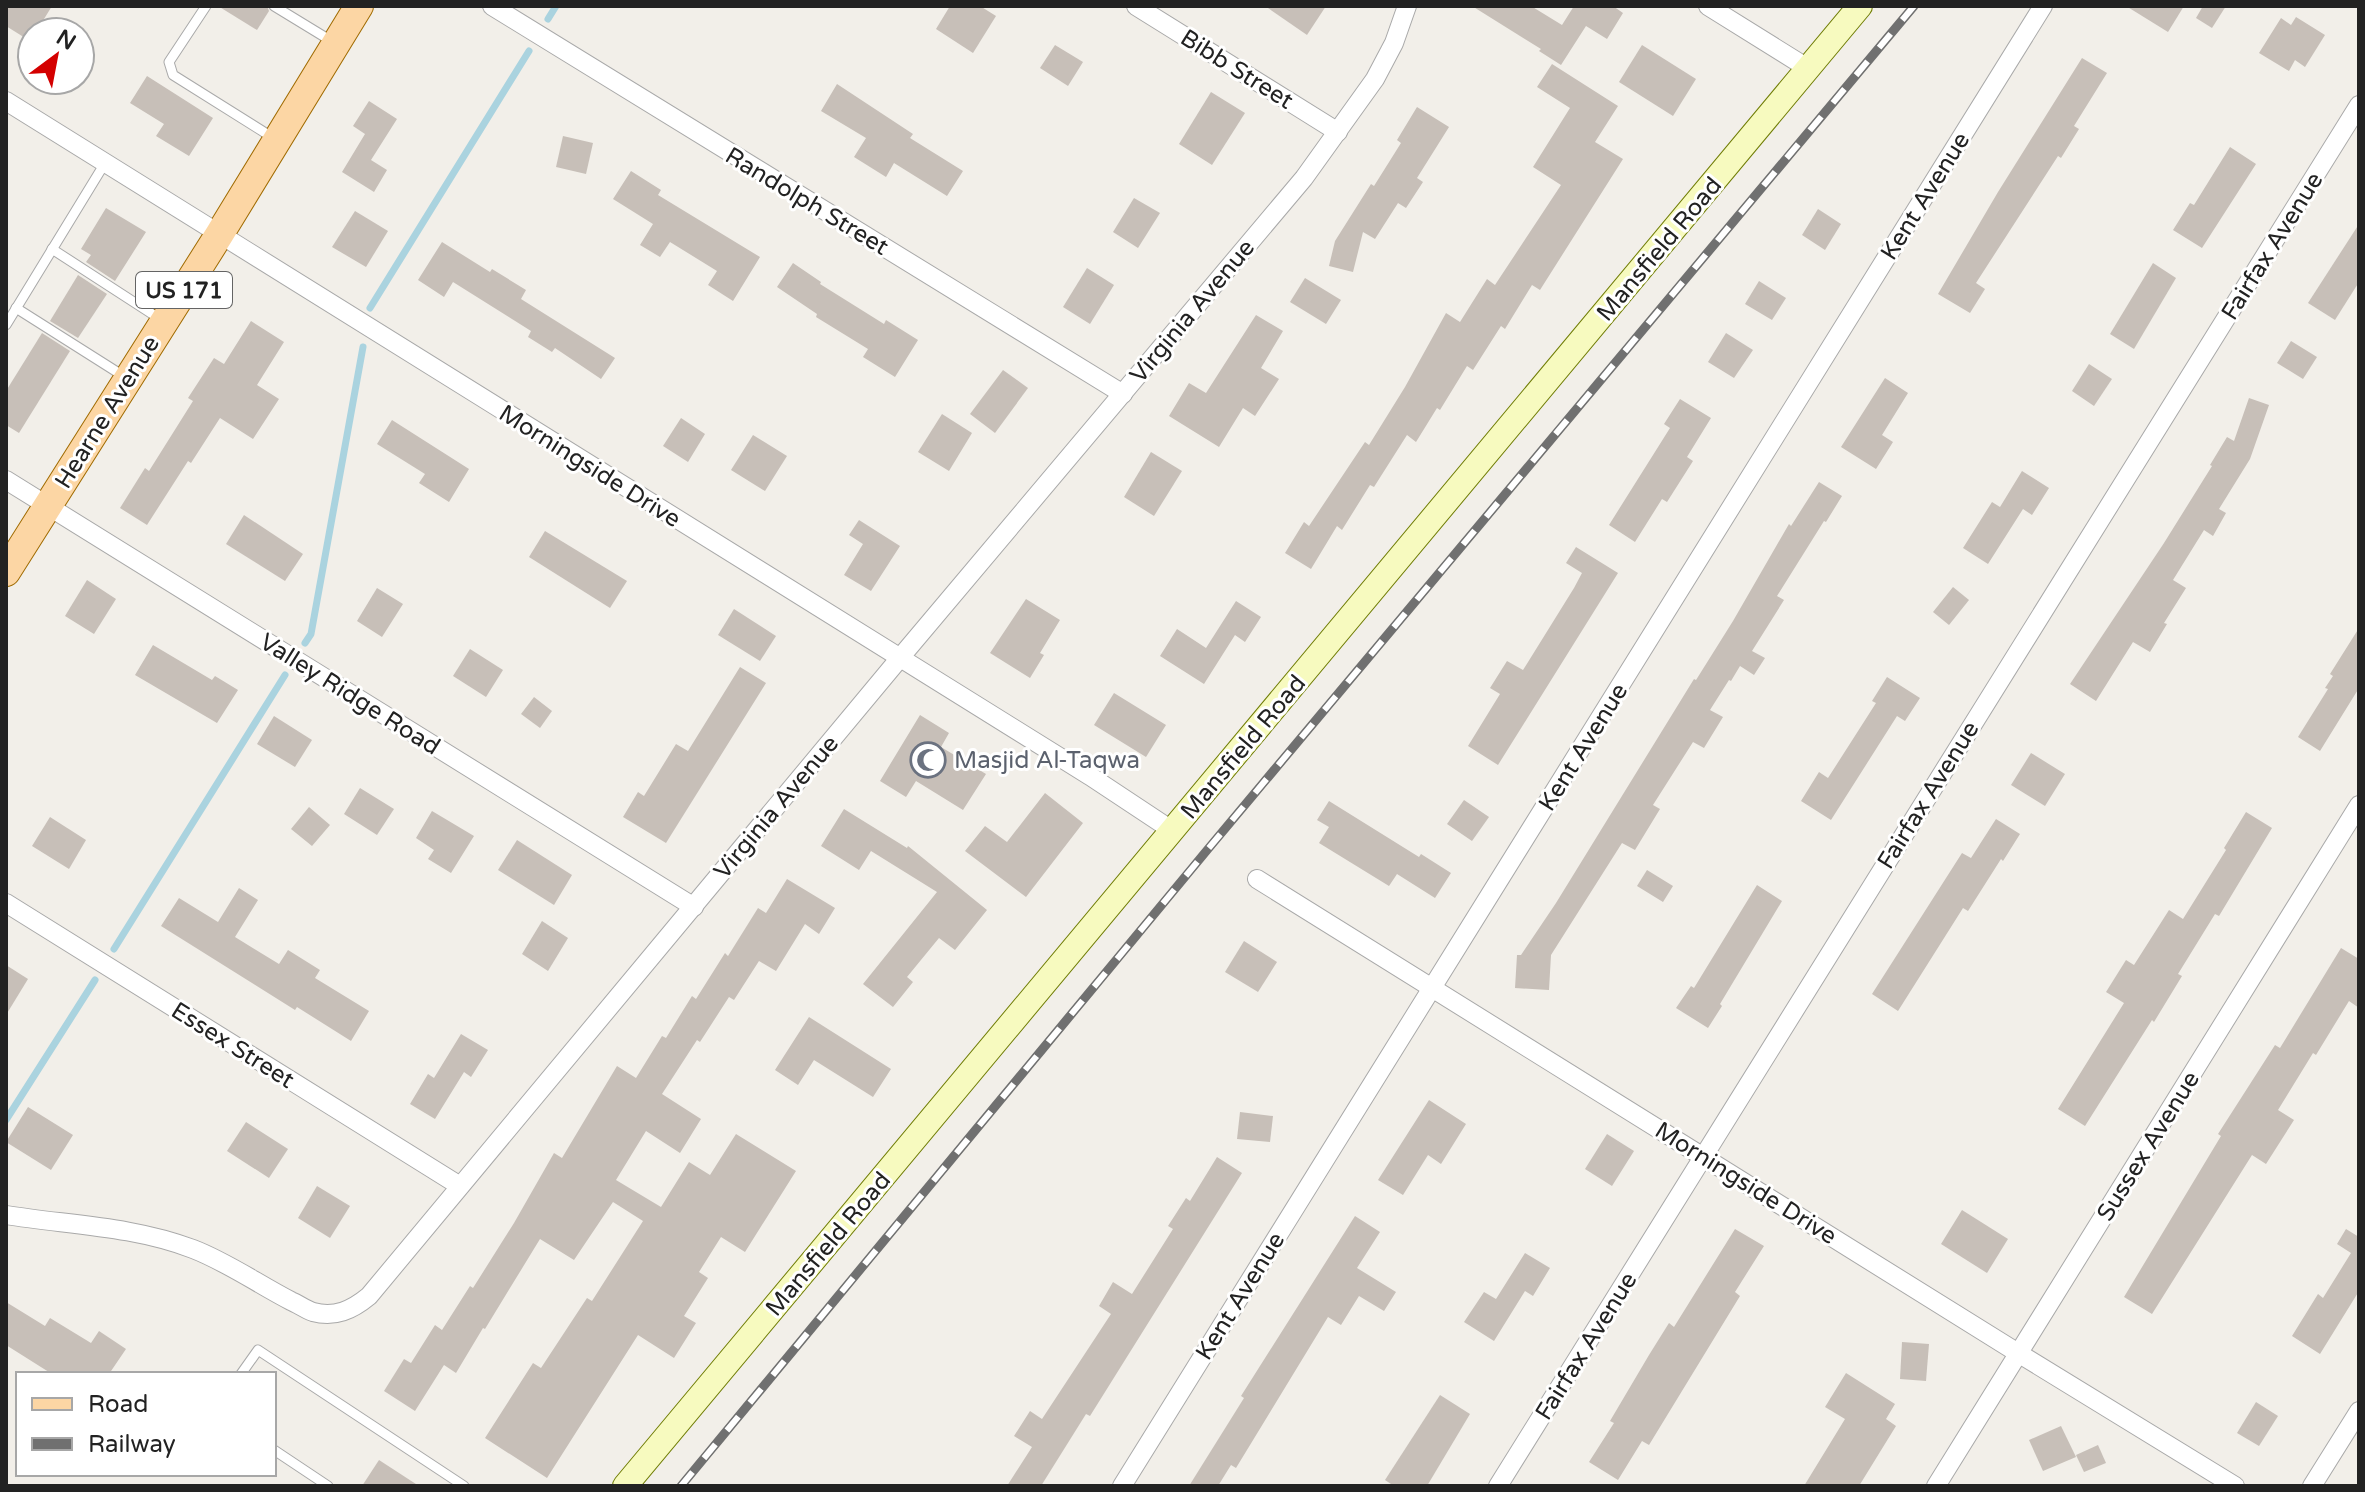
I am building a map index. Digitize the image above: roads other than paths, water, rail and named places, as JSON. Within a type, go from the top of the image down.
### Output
[{"type":"main road","name":"Hearne Avenue","points":[[6,572],[359,6]]},
{"type":"main road","name":"Mansfield Road","points":[[625,1486],[1860,6]]},
{"type":"street","name":"Randolph Street","points":[[492,6],[1123,394]]},
{"type":"street","name":"Bibb Street","points":[[1136,6],[1338,132]]},
{"type":"street","name":"Virginia Avenue","points":[[6,1215],[143,1234],[170,1241],[220,1261],[313,1312],[331,1314],[354,1308],[369,1296],[1304,178],[1375,79],[1394,43],[1407,6]]},
{"type":"street","points":[[1708,6],[1809,69]]},
{"type":"street","name":"Kent Avenue","points":[[1122,1486],[2043,6]]},
{"type":"street","name":"Morningside Drive","points":[[6,101],[1090,776],[1173,831]]},
{"type":"street","name":"Fairfax Avenue","points":[[1498,1486],[2359,105]]},
{"type":"street","name":"Valley Ridge Road","points":[[6,480],[694,907]]},
{"type":"street","name":"Sussex Avenue","points":[[1936,1486],[2359,805]]},
{"type":"street","name":"Morningside Drive","points":[[1257,879],[2235,1486]]},
{"type":"street","name":"Essex Street","points":[[6,903],[460,1186]]},
{"type":"street","points":[[2312,1486],[2359,1411]]},
{"type":"lane","points":[[206,6],[169,62],[173,75],[277,141]]},
{"type":"lane","points":[[274,6],[336,44]]},
{"type":"lane","points":[[6,325],[105,163]]},
{"type":"lane","points":[[52,249],[164,322]]},
{"type":"lane","points":[[16,308],[128,379]]},
{"type":"lane","points":[[242,1372],[258,1350],[464,1486]]},
{"type":"lane","points":[[276,1451],[328,1486]]},
{"type":"waterway","points":[[548,19],[556,6]]},
{"type":"waterway","points":[[370,308],[529,51]]},
{"type":"waterway","points":[[305,643],[311,634],[363,347]]},
{"type":"waterway","points":[[114,949],[285,675]]},
{"type":"waterway","points":[[6,1120],[95,980]]},
{"type":"railway","points":[[681,1486],[1208,849],[1914,6]]},
{"type":"place","name":"Masjid Al-Taqwa","points":[[928,760]]}]
